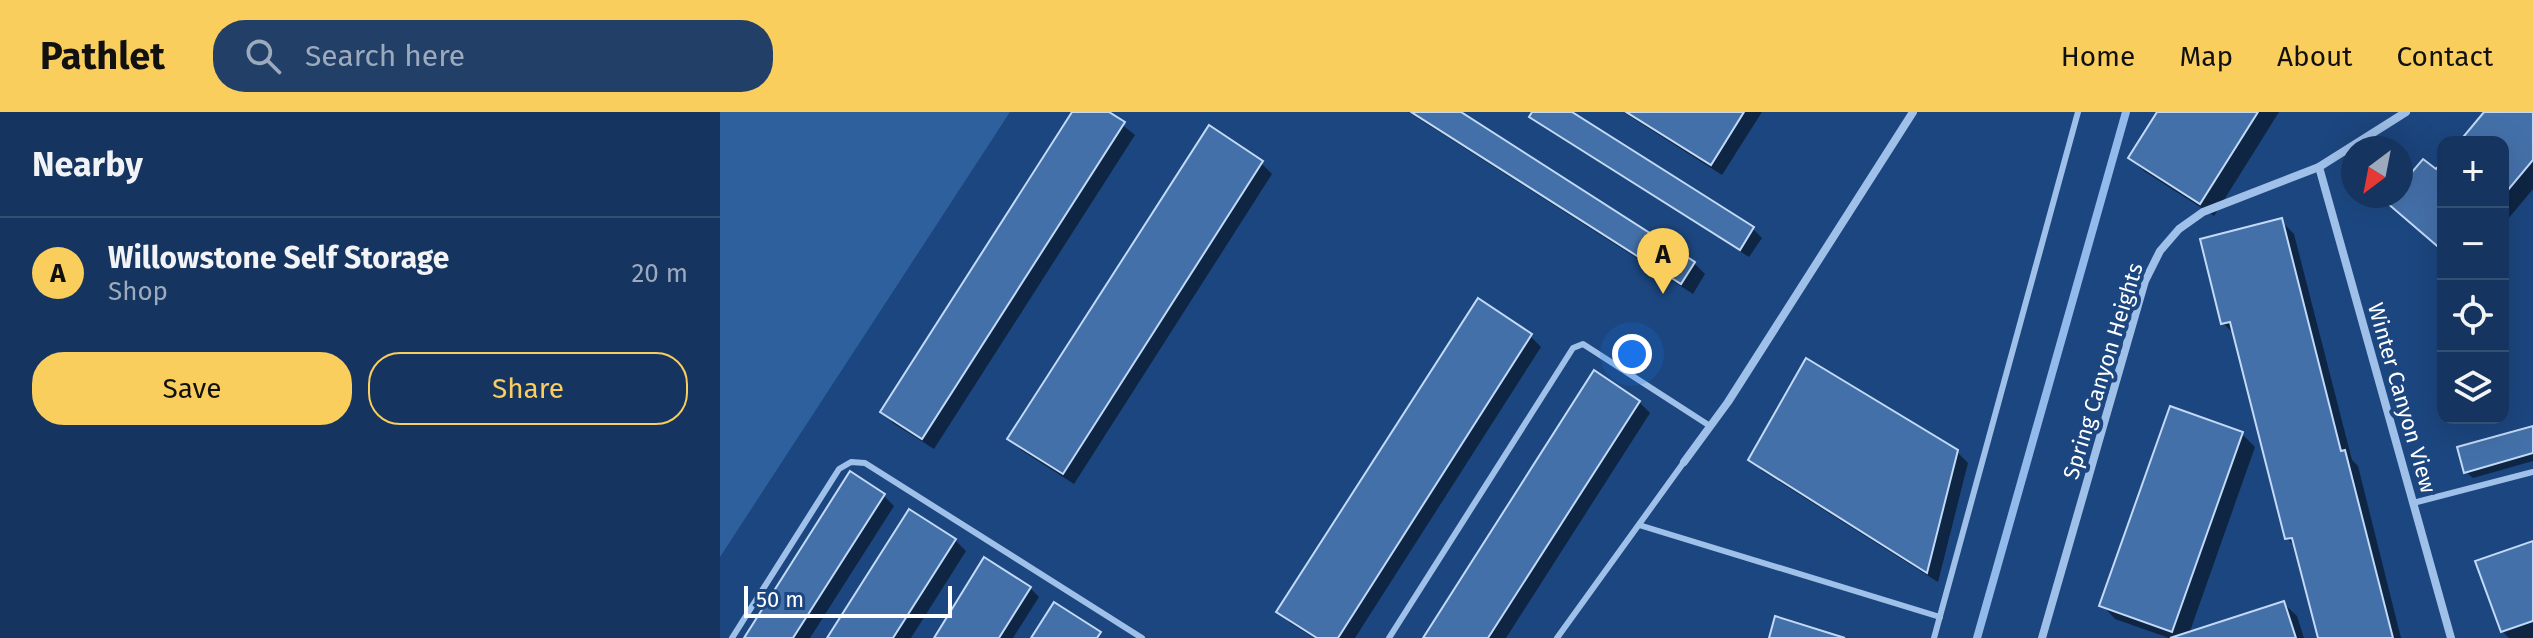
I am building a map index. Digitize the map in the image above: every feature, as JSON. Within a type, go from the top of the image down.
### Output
[{"type":"street","points":[[1684,462],[1913,112]]},
{"type":"street","name":"Spring Canyon Heights","points":[[2042,638],[2145,281],[2160,251],[2179,229],[2203,212],[2319,167],[2406,112]]},
{"type":"street","name":"Winter Canyon View","points":[[2319,167],[2451,638]]},
{"type":"lane","points":[[1934,638],[2078,112]]},
{"type":"lane","points":[[1389,638],[1573,348],[1583,344],[1710,426]]},
{"type":"lane","points":[[732,638],[839,469],[851,462],[865,463],[1142,638]]},
{"type":"lane","points":[[1557,638],[1684,462]]},
{"type":"lane","points":[[2413,503],[2533,472]]},
{"type":"lane","points":[[1639,525],[1940,617]]},
{"type":"shaded area","points":[[720,112],[1010,112],[720,557]]},
{"type":"building","points":[[1072,112],[1109,112],[1125,122],[922,439],[880,412]]},
{"type":"building","points":[[1411,112],[1461,112],[1695,262],[1681,284]]},
{"type":"building","points":[[1532,112],[1572,112],[1754,227],[1740,250],[1529,117]]},
{"type":"building","points":[[1626,112],[1744,112],[1711,165]]},
{"type":"building","points":[[2157,112],[2258,112],[2200,204],[2128,158]]},
{"type":"building","points":[[2484,112],[2533,112],[2533,160],[2509,189],[2509,136],[2464,136]]},
{"type":"building","points":[[1209,125],[1263,161],[1063,474],[1007,439]]},
{"type":"building","points":[[2423,159],[2437,168],[2437,246],[2393,208],[2413,208],[2413,171]]},
{"type":"building","points":[[2282,218],[2341,451],[2345,450],[2393,638],[2318,638],[2292,538],[2285,539],[2230,322],[2221,324],[2200,239]]},
{"type":"building","points":[[1478,298],[1532,334],[1338,638],[1317,638],[1276,612]]},
{"type":"building","points":[[1806,358],[1958,450],[1927,573],[1748,460]]},
{"type":"building","points":[[1594,370],[1640,401],[1488,638],[1423,638]]},
{"type":"building","points":[[2170,406],[2243,432],[2172,632],[2099,606]]},
{"type":"building","points":[[2533,426],[2533,453],[2464,473],[2457,447]]},
{"type":"building","points":[[850,471],[885,494],[793,638],[744,638]]},
{"type":"building","points":[[909,509],[956,539],[893,638],[827,638]]},
{"type":"building","points":[[2533,541],[2533,621],[2501,632],[2475,561]]},
{"type":"building","points":[[984,557],[1031,587],[999,638],[934,638]]},
{"type":"building","points":[[2284,601],[2296,638],[2170,638]]},
{"type":"building","points":[[1054,602],[1101,632],[1097,638],[1031,638]]},
{"type":"building","points":[[1775,616],[1845,638],[1769,638]]},
{"type":"waterway","points":[[1977,638],[2126,112]]},
{"type":"place","name":"Willowstone Self Storage","points":[[1663,294]]}]
